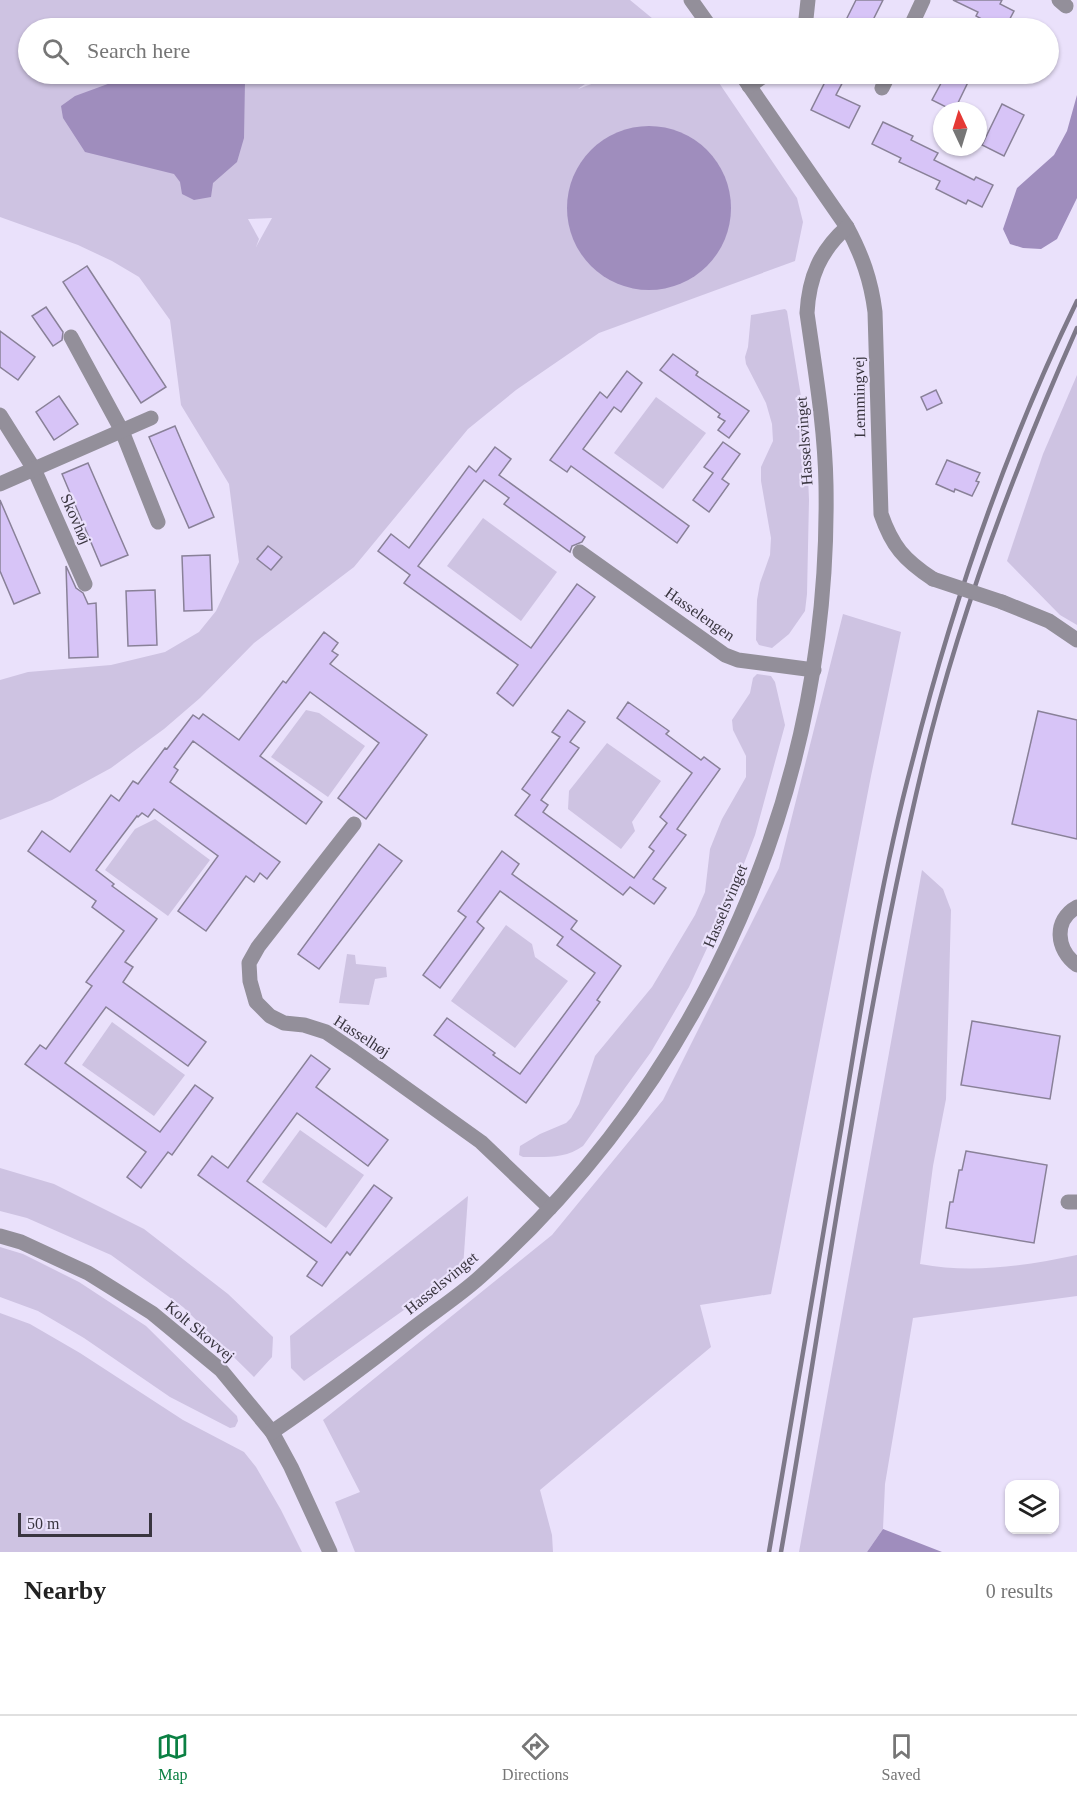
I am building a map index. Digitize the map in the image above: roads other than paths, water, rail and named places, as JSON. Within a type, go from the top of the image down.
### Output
[{"type":"street","points":[[692,0],[704,18]]},
{"type":"street","points":[[806,18],[808,0]]},
{"type":"street","points":[[915,18],[923,0]]},
{"type":"street","name":"Lemmingvej","points":[[748,84],[847,227],[860,251],[872,287],[875,312],[881,514],[888,535],[901,554],[933,579],[1002,602],[1049,621],[1077,640]]},
{"type":"street","points":[[882,88],[884,84]]},
{"type":"street","name":"Hasselsvinget","points":[[272,1432],[479,1278],[550,1208],[600,1151],[643,1094],[680,1037],[723,958],[761,869],[783,804],[814,670],[821,604],[826,485],[823,427],[807,313],[811,280],[825,249],[847,227]]},
{"type":"street","points":[[71,337],[122,431],[158,522]]},
{"type":"street","name":"Skovhøj","points":[[0,415],[34,469],[85,584]]},
{"type":"street","points":[[0,484],[151,418]]},
{"type":"street","name":"Hasselengen","points":[[580,552],[725,655],[738,660],[814,670]]},
{"type":"street","name":"Hasselhøj","points":[[354,824],[258,947],[249,963],[250,981],[256,1002],[270,1016],[284,1023],[304,1025],[326,1032],[367,1060],[481,1142],[550,1208]]},
{"type":"street","points":[[1077,907],[1064,918],[1060,927],[1065,953],[1077,964]]},
{"type":"street","name":"Kolt Skovvej","points":[[0,1236],[21,1242],[88,1273],[152,1313],[221,1370],[272,1432],[291,1467],[330,1552]]},
{"type":"railway","points":[[769,1552],[865,986],[891,849],[902,804],[929,700],[983,526],[1027,412],[1077,301]]},
{"type":"railway","points":[[781,1552],[863,1059],[881,960],[923,765],[953,653],[990,543],[1031,435],[1077,328]]}]
